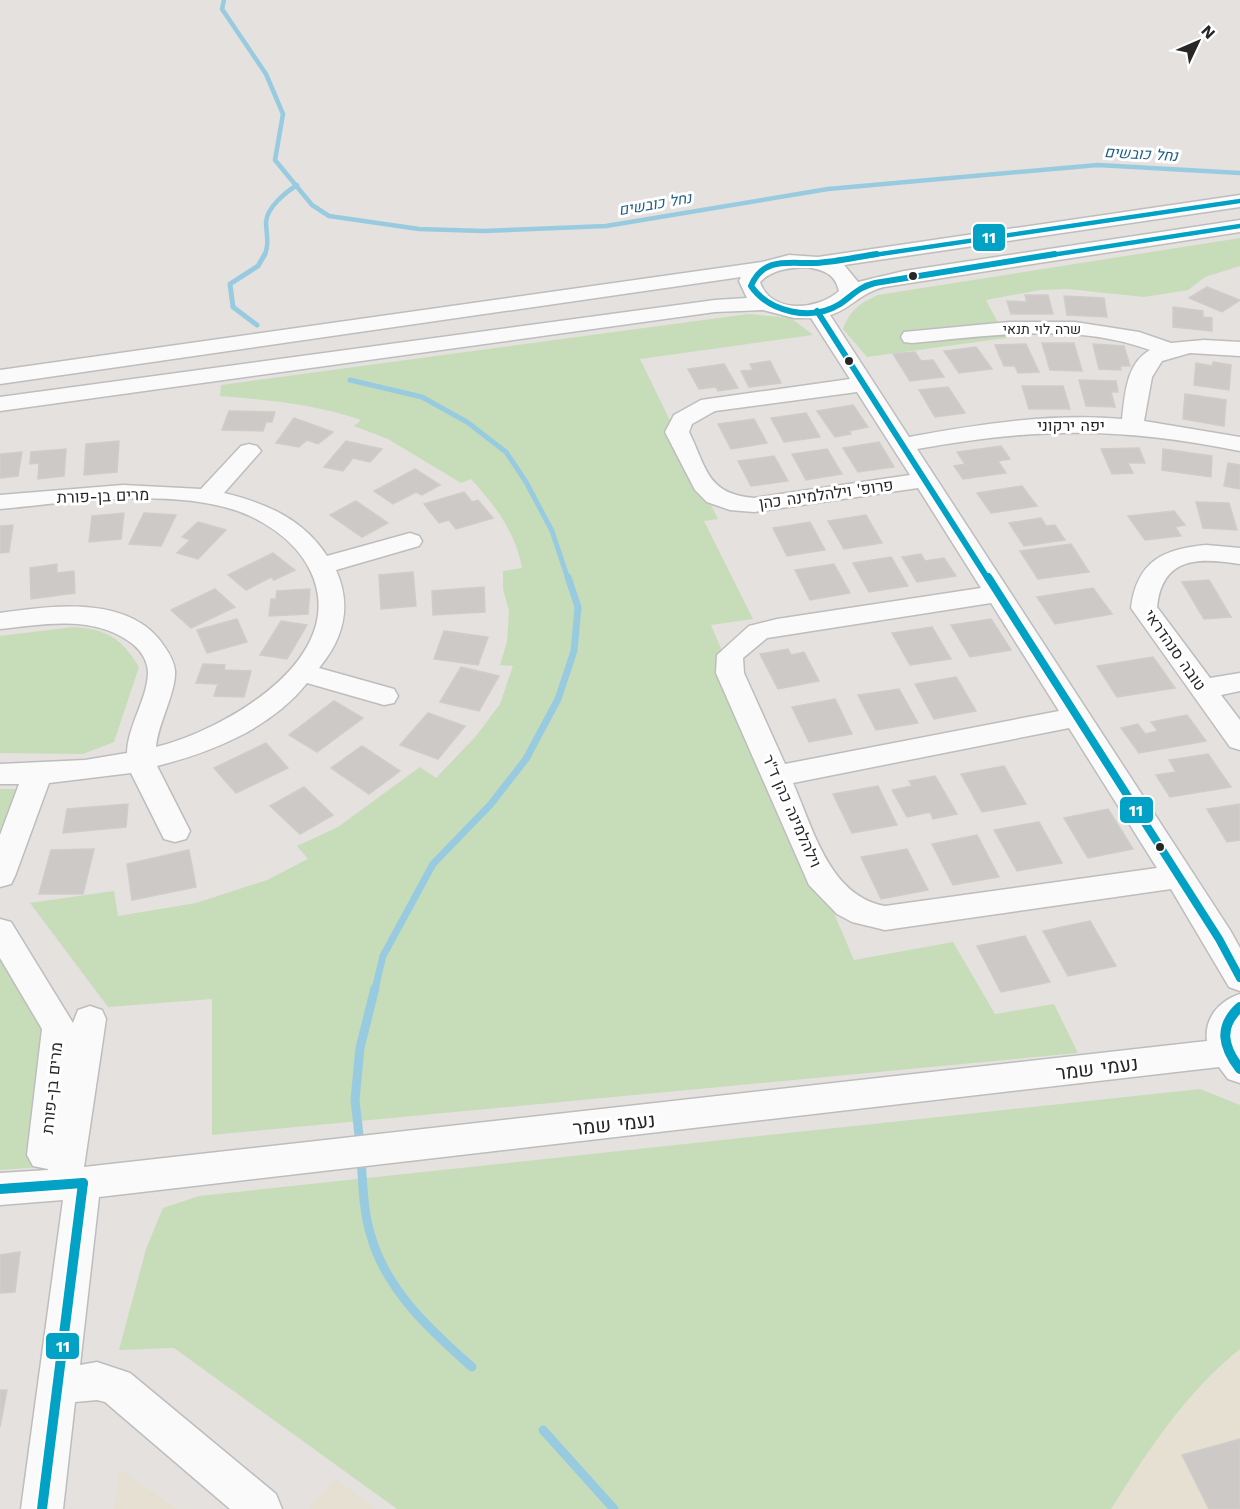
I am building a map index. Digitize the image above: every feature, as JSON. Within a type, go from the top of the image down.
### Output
[{"type":"street","points":[[816,263],[1240,201]]},
{"type":"street","points":[[762,267],[749,281],[755,297],[766,304],[790,311],[817,311],[839,304],[850,292],[904,277],[1240,226]]},
{"type":"street","points":[[0,377],[762,267],[787,261],[829,266],[847,278],[850,292]]},
{"type":"street","points":[[0,404],[715,306],[766,304]]},
{"type":"street","points":[[817,311],[1179,876],[1240,978]]},
{"type":"street","name":"שרה לוי תנאי","points":[[912,337],[996,329],[1092,329],[1130,335],[1170,350]]},
{"type":"street","name":"שרה לוי תנאי","points":[[1132,426],[1142,374],[1148,362],[1157,354],[1170,350],[1238,342]]},
{"type":"street","name":"פרופ' וילהלמינה כהן","points":[[864,384],[709,405],[682,420],[677,432],[705,487],[717,498],[736,503],[754,504],[925,480]]},
{"type":"street","name":"יפה ירקוני","points":[[903,445],[1019,426],[1062,424],[1132,426],[1240,444]]},
{"type":"street","points":[[206,498],[249,451]]},
{"type":"street","name":"מרים בן-פורת","points":[[0,502],[143,494],[206,498],[241,505],[267,514],[305,542],[321,566],[329,585],[333,609],[329,634],[304,673],[279,698],[248,719],[181,749],[141,761],[91,771],[0,774]]},
{"type":"street","points":[[321,566],[410,541]]},
{"type":"street","name":"טובה סנהדראי","points":[[1240,555],[1202,554],[1173,559],[1155,570],[1144,591],[1144,608],[1240,740]]},
{"type":"street","name":"וילהלמינה כהן ד\"ר","points":[[999,594],[777,627],[758,632],[730,655],[730,673],[820,877],[839,901],[860,915],[906,918],[1179,876]]},
{"type":"street","points":[[0,621],[57,615],[91,616],[119,623],[140,635],[156,652],[161,674],[148,716],[141,761],[175,831]]},
{"type":"street","points":[[304,673],[384,696]]},
{"type":"street","points":[[1202,689],[1240,682]]},
{"type":"street","points":[[776,776],[1077,717]]},
{"type":"street","points":[[0,876],[37,774]]},
{"type":"street","name":"מרים בן-פורת","points":[[0,931],[59,1028],[45,1155]]},
{"type":"street","points":[[1233,1061],[1222,1028],[1230,1014],[1240,1007]]},
{"type":"street","points":[[42,1509],[57,1386],[73,1184],[90,1019]]},
{"type":"street","name":"נעמי שמר","points":[[0,1189],[73,1184],[488,1138],[1233,1061]]},
{"type":"street","points":[[57,1386],[98,1381],[116,1386],[261,1509]]},
{"type":"shaded area","points":[[1240,1349],[1240,1509],[1111,1509],[1161,1432],[1197,1390]]},
{"type":"shaded area","points":[[119,1469],[177,1509],[114,1509]]},
{"type":"shaded area","points":[[335,1479],[375,1509],[309,1509]]},
{"type":"green space","points":[[1240,238],[1240,266],[1205,277],[1188,290],[1144,297],[1067,289],[1040,290],[986,300],[1006,338],[867,357],[843,329],[856,308],[878,295]]},
{"type":"green space","points":[[748,314],[791,318],[813,335],[640,359],[718,519],[704,521],[753,619],[711,625],[854,960],[953,942],[995,1014],[1054,1004],[1078,1053],[212,1135],[212,999],[108,1007],[30,903],[114,891],[118,916],[196,903],[267,880],[308,859],[297,846],[338,827],[420,767],[436,778],[476,736],[500,704],[513,666],[500,665],[507,642],[509,611],[503,589],[503,571],[522,568],[515,542],[503,520],[471,479],[461,483],[388,439],[354,426],[361,420],[309,406],[220,396],[221,385]]},
{"type":"green space","points":[[73,627],[95,630],[112,637],[126,649],[139,667],[114,742],[83,754],[0,753],[0,636]]},
{"type":"green space","points":[[0,789],[16,789],[0,835]]},
{"type":"green space","points":[[0,949],[45,1031],[41,1167],[0,1170]]},
{"type":"green space","points":[[1200,1089],[1240,1105],[1240,1349],[1202,1384],[1185,1404],[1154,1444],[1111,1509],[397,1509],[174,1348],[119,1350],[146,1249],[163,1208],[199,1196]]},
{"type":"building","points":[[1207,287],[1240,300],[1222,312],[1189,298]]},
{"type":"building","points":[[1025,295],[1048,295],[1053,314],[1011,314],[1007,301],[1027,302]]},
{"type":"building","points":[[1064,296],[1104,298],[1107,317],[1067,315]]},
{"type":"building","points":[[1173,307],[1203,311],[1203,317],[1212,318],[1212,331],[1173,327]]},
{"type":"building","points":[[1042,343],[1074,343],[1082,371],[1050,370]]},
{"type":"building","points":[[1026,344],[1039,372],[1018,373],[1015,366],[1004,366],[995,345]]},
{"type":"building","points":[[1093,344],[1124,346],[1130,366],[1120,366],[1121,370],[1099,369]]},
{"type":"building","points":[[976,347],[992,369],[959,373],[944,351]]},
{"type":"building","points":[[915,352],[921,361],[933,360],[944,377],[910,381],[893,354]]},
{"type":"building","points":[[770,361],[781,383],[749,387],[741,371],[753,370],[750,364]]},
{"type":"building","points":[[1213,362],[1231,365],[1229,390],[1194,385],[1196,363],[1212,366]]},
{"type":"building","points":[[724,364],[738,388],[718,391],[716,387],[699,389],[688,369]]},
{"type":"building","points":[[1079,380],[1116,381],[1118,392],[1111,392],[1115,407],[1086,406]]},
{"type":"building","points":[[1022,386],[1063,386],[1070,409],[1029,409]]},
{"type":"building","points":[[948,387],[965,413],[935,417],[919,390]]},
{"type":"building","points":[[1185,394],[1226,400],[1224,426],[1183,419]]},
{"type":"building","points":[[853,405],[868,427],[835,437],[817,411]]},
{"type":"building","points":[[229,411],[275,412],[272,422],[266,422],[263,431],[222,430]]},
{"type":"building","points":[[806,413],[820,437],[784,442],[771,418]]},
{"type":"building","points":[[294,418],[333,432],[318,444],[307,440],[299,447],[276,443]]},
{"type":"building","points":[[754,419],[767,443],[731,449],[718,424]]},
{"type":"building","points":[[119,441],[117,472],[84,475],[86,444]]},
{"type":"building","points":[[346,441],[382,449],[370,462],[353,458],[343,471],[324,467]]},
{"type":"building","points":[[879,442],[894,467],[858,472],[843,448]]},
{"type":"building","points":[[1001,446],[1010,459],[998,461],[1006,473],[963,479],[954,466],[965,464],[957,452]]},
{"type":"building","points":[[1139,448],[1145,463],[1128,463],[1133,473],[1112,474],[1101,449]]},
{"type":"building","points":[[66,449],[64,476],[38,479],[39,463],[30,464],[31,452]]},
{"type":"building","points":[[827,449],[842,474],[806,480],[792,454]]},
{"type":"building","points":[[1163,449],[1212,456],[1211,477],[1162,470]]},
{"type":"building","points":[[22,452],[18,476],[0,478],[0,454]]},
{"type":"building","points":[[774,456],[788,481],[751,486],[738,461]]},
{"type":"building","points":[[1228,463],[1240,465],[1240,489],[1224,486]]},
{"type":"building","points":[[415,469],[440,485],[422,495],[416,492],[393,504],[374,491]]},
{"type":"building","points":[[1022,486],[1037,506],[991,513],[977,493]]},
{"type":"building","points":[[464,492],[472,502],[478,500],[493,518],[456,529],[449,520],[439,523],[424,504]]},
{"type":"building","points":[[356,501],[388,523],[362,537],[330,515]]},
{"type":"building","points":[[1196,502],[1229,503],[1237,530],[1203,528]]},
{"type":"building","points":[[1174,511],[1185,525],[1175,527],[1181,536],[1145,540],[1128,516]]},
{"type":"building","points":[[124,513],[121,539],[89,542],[92,516]]},
{"type":"building","points":[[144,513],[176,515],[161,546],[129,544]]},
{"type":"building","points":[[866,515],[882,543],[844,549],[828,521]]},
{"type":"building","points":[[1041,518],[1046,526],[1055,525],[1065,540],[1024,546],[1009,523]]},
{"type":"building","points":[[198,522],[226,530],[198,559],[177,553],[190,540],[182,537]]},
{"type":"building","points":[[810,522],[825,550],[787,556],[773,528]]},
{"type":"building","points":[[13,525],[9,552],[0,553],[0,526]]},
{"type":"building","points":[[1071,544],[1089,572],[1038,579],[1020,551]]},
{"type":"building","points":[[273,553],[295,570],[274,580],[271,577],[246,590],[228,575]]},
{"type":"building","points":[[921,554],[925,561],[944,558],[956,576],[917,582],[902,557]]},
{"type":"building","points":[[891,557],[908,586],[869,592],[853,563]]},
{"type":"building","points":[[57,564],[57,573],[74,571],[75,593],[31,599],[30,568]]},
{"type":"building","points":[[834,564],[850,593],[810,600],[795,570]]},
{"type":"building","points":[[413,572],[416,606],[381,609],[379,575]]},
{"type":"building","points":[[1209,580],[1231,617],[1204,619],[1182,582]]},
{"type":"building","points":[[484,587],[485,612],[433,615],[432,591]]},
{"type":"building","points":[[1093,588],[1112,614],[1055,624],[1037,597]]},
{"type":"building","points":[[215,589],[235,607],[191,628],[171,610]]},
{"type":"building","points":[[310,589],[308,614],[269,616],[271,599],[276,599],[277,591]]},
{"type":"building","points":[[237,619],[247,642],[207,653],[197,630]]},
{"type":"building","points":[[991,619],[1011,650],[970,657],[951,625]]},
{"type":"building","points":[[281,621],[307,625],[287,659],[260,655]]},
{"type":"building","points":[[932,627],[951,659],[910,665],[892,633]]},
{"type":"building","points":[[444,631],[488,637],[478,665],[434,659]]},
{"type":"building","points":[[788,649],[791,655],[804,652],[819,681],[778,689],[760,654]]},
{"type":"building","points":[[1153,657],[1175,688],[1117,697],[1097,666]]},
{"type":"building","points":[[203,664],[225,665],[224,670],[251,671],[244,697],[214,696],[218,684],[196,683]]},
{"type":"building","points":[[461,667],[499,676],[479,711],[440,702]]},
{"type":"building","points":[[956,677],[976,711],[934,719],[915,684]]},
{"type":"building","points":[[899,689],[918,723],[876,730],[858,695]]},
{"type":"building","points":[[835,699],[852,734],[809,742],[792,707]]},
{"type":"building","points":[[334,701],[363,718],[317,752],[289,735]]},
{"type":"building","points":[[428,713],[465,726],[438,759],[400,745]]},
{"type":"building","points":[[1187,715],[1206,741],[1139,753],[1121,728],[1138,724],[1145,734],[1158,731],[1151,722]]},
{"type":"building","points":[[266,743],[288,768],[236,793],[214,768]]},
{"type":"building","points":[[362,746],[400,771],[369,794],[331,768]]},
{"type":"building","points":[[1208,754],[1231,787],[1170,797],[1156,775],[1176,772],[1169,760]]},
{"type":"building","points":[[1004,766],[1026,804],[982,812],[961,774]]},
{"type":"building","points":[[935,776],[957,814],[933,819],[930,812],[907,817],[892,790],[912,786],[909,781]]},
{"type":"building","points":[[878,786],[897,825],[852,833],[833,794]]},
{"type":"building","points":[[304,787],[333,815],[300,834],[270,806]]},
{"type":"building","points":[[128,804],[126,827],[63,833],[67,809]]},
{"type":"building","points":[[1240,804],[1240,840],[1227,842],[1207,809]]},
{"type":"building","points":[[1108,809],[1133,849],[1088,858],[1064,818]]},
{"type":"building","points":[[1039,822],[1062,863],[1017,871],[994,830]]},
{"type":"building","points":[[977,835],[999,877],[953,885],[932,844]]},
{"type":"building","points":[[94,849],[83,894],[39,894],[51,850]]},
{"type":"building","points":[[907,849],[928,890],[881,899],[861,857]]},
{"type":"building","points":[[189,850],[196,887],[132,900],[127,864]]},
{"type":"building","points":[[1090,921],[1116,966],[1068,976],[1043,931]]},
{"type":"building","points":[[1025,936],[1050,982],[1001,992],[977,946]]},
{"type":"building","points":[[20,1252],[15,1292],[0,1293],[0,1255]]},
{"type":"building","points":[[0,1390],[7,1390],[0,1427]]},
{"type":"building","points":[[1240,1439],[1240,1509],[1209,1509],[1182,1455]]},
{"type":"waterway","name":"נחל כובשים","points":[[224,0],[222,9],[266,74],[283,114],[275,160],[296,186]]},
{"type":"waterway","name":"נחל כובשים","points":[[296,186],[312,205],[329,216],[419,229],[483,231],[606,226],[828,189],[1098,165],[1240,173]]},
{"type":"waterway","points":[[265,254],[267,216],[273,206],[296,186]]},
{"type":"waterway","points":[[257,325],[233,307],[230,284],[258,266],[265,254]]},
{"type":"waterway","points":[[350,380],[422,397],[467,422],[506,452],[526,482],[552,531],[568,579]]},
{"type":"waterway","points":[[375,989],[383,956],[433,864],[491,804],[526,759],[558,699],[574,651],[578,607],[568,577]]},
{"type":"waterway","points":[[360,1144],[355,1100],[360,1048],[375,988]]},
{"type":"waterway","points":[[361,1158],[368,1227],[387,1274],[412,1309],[472,1367]]},
{"type":"waterway","points":[[543,1430],[614,1509]]},
{"type":"transit line","name":"11","points":[[1240,201],[816,263],[777,263],[761,270],[751,286],[767,303],[778,308],[802,313],[815,312],[838,305],[856,290],[881,281],[1240,226]]},
{"type":"transit line","name":"11","points":[[817,311],[1219,939],[1240,978]]},
{"type":"transit line","name":"11","points":[[1240,1007],[1227,1021],[1224,1037],[1229,1053],[1240,1069]]},
{"type":"transit line","name":"11","points":[[0,1189],[83,1183]]},
{"type":"transit line","name":"11","points":[[42,1509],[83,1183]]}]
